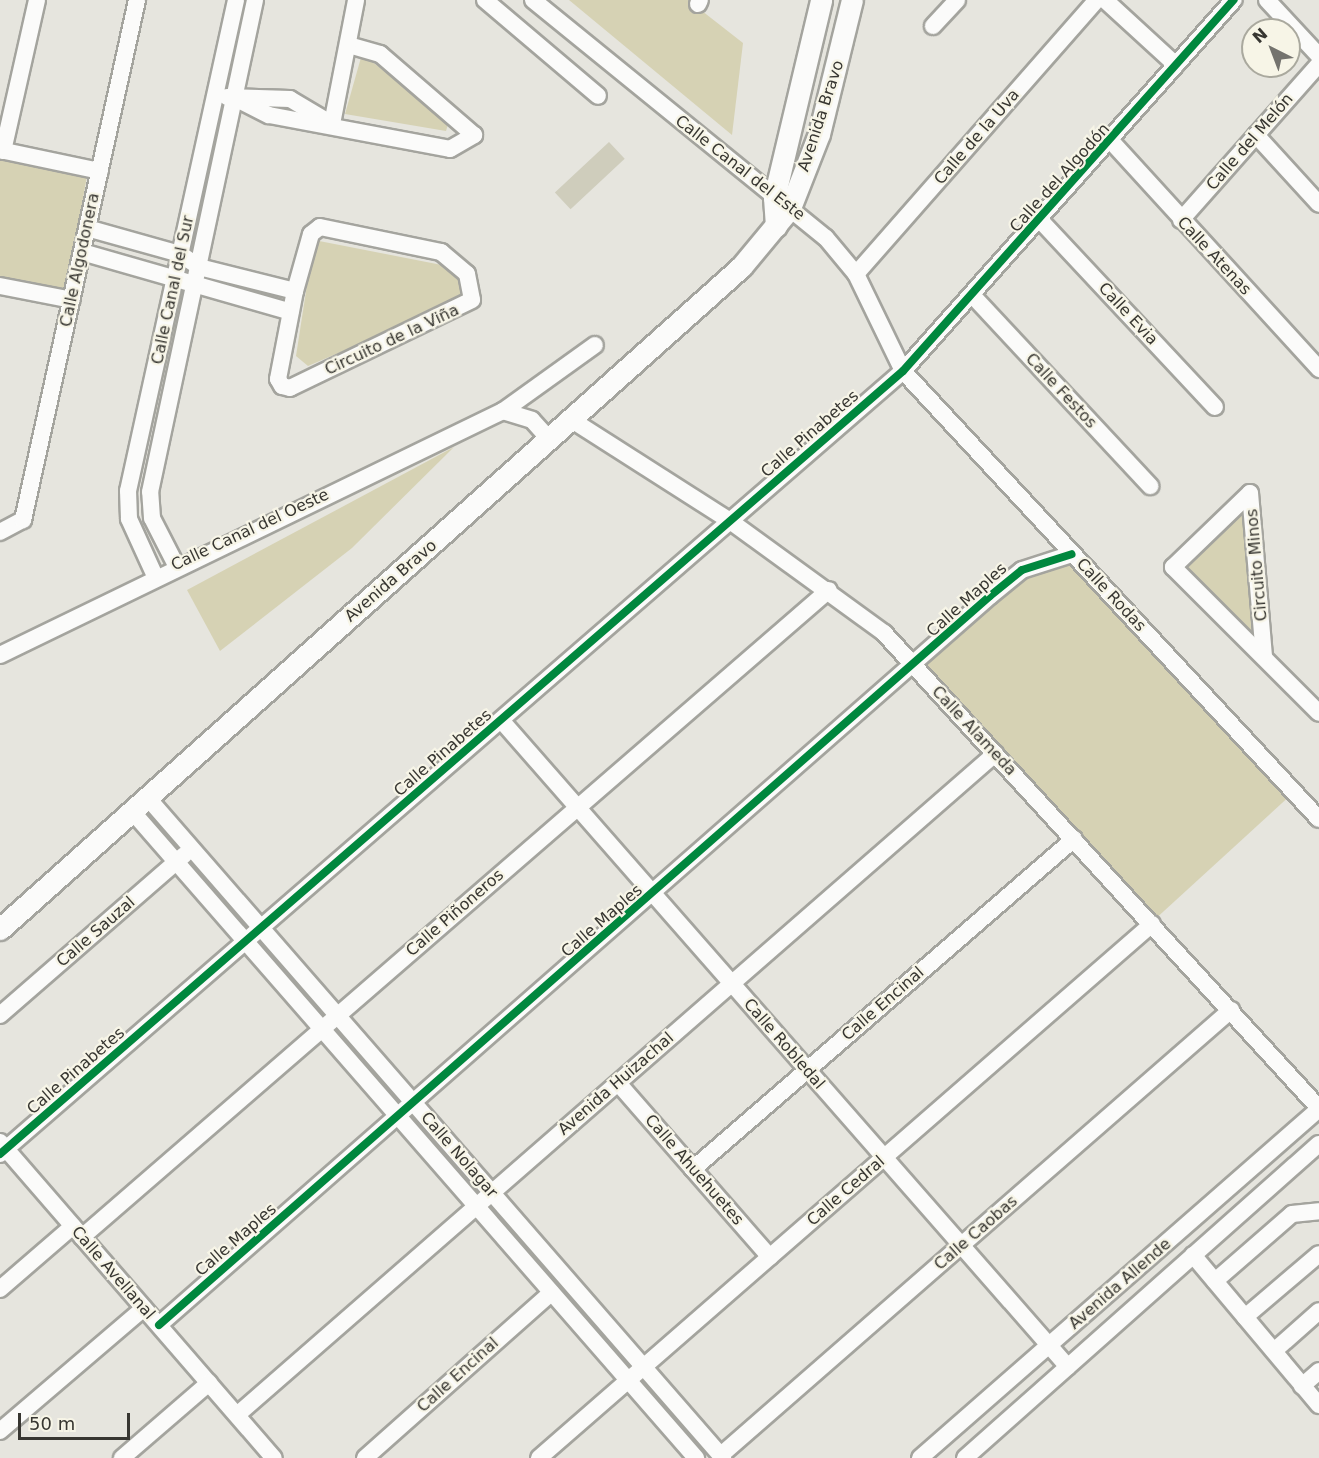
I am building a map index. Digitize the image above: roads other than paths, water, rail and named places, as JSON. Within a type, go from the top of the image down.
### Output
[{"type":"main road","name":"Avenida Bravo","points":[[0,929],[704,304],[776,226],[821,0]]},
{"type":"main road","name":"Avenida Bravo","points":[[782,203],[819,134],[851,0]]},
{"type":"street","points":[[37,0],[2,151],[100,171]]},
{"type":"street","name":"Calle Algodonera","points":[[0,532],[23,520],[137,0]]},
{"type":"street","name":"Calle Canal del Sur","points":[[154,576],[129,519],[128,491],[236,0]]},
{"type":"street","name":"Calle Canal del Sur","points":[[176,565],[152,518],[150,492],[255,0]]},
{"type":"street","points":[[332,124],[356,0]]},
{"type":"street","points":[[484,0],[598,96]]},
{"type":"street","name":"Calle Canal del Este","points":[[533,0],[782,203],[856,274],[903,371]]},
{"type":"street","points":[[933,26],[957,0]]},
{"type":"street","name":"Calle de la Uva","points":[[856,274],[1097,0]]},
{"type":"street","points":[[1105,0],[1176,65]]},
{"type":"street","name":"Calle del Algodón","points":[[903,371],[1111,141],[1233,0]]},
{"type":"street","points":[[1267,0],[1319,56]]},
{"type":"street","points":[[215,94],[235,98],[269,115],[332,124],[450,149],[474,135],[380,54],[348,45]]},
{"type":"street","name":"Calle del Melón","points":[[1181,220],[1319,64]]},
{"type":"street","points":[[1256,135],[1319,204]]},
{"type":"street","name":"Calle Atenas","points":[[1111,141],[1319,369]]},
{"type":"street","name":"Calle Evia","points":[[1040,220],[1215,407]]},
{"type":"street","name":"Circuito de la Viña","points":[[321,226],[441,252],[463,269],[474,294],[469,303],[290,388],[278,379],[295,291],[311,234],[321,226]]},
{"type":"street","points":[[87,228],[180,254],[199,267],[295,291]]},
{"type":"street","points":[[82,252],[176,276],[195,288],[291,312]]},
{"type":"street","points":[[0,286],[72,300]]},
{"type":"street","name":"Calle Festos","points":[[973,296],[1150,486]]},
{"type":"street","name":"Calle Canal del Oeste","points":[[0,655],[176,565],[503,411],[596,345]]},
{"type":"street","name":"Calle Pinabetes","points":[[2,1148],[246,942],[903,371]]},
{"type":"street","name":"Calle Rodas","points":[[903,371],[1319,819]]},
{"type":"street","points":[[503,411],[532,420],[550,440]]},
{"type":"street","name":"Calle Alameda","points":[[572,420],[730,522],[857,609],[995,753],[1319,1108]]},
{"type":"street","name":"Circuito Minos","points":[[1264,656],[1250,493],[1173,567],[1319,713]]},
{"type":"street","name":"Calle Maples","points":[[159,1325],[1022,570],[1072,554]]},
{"type":"street","name":"Calle Piñoneros","points":[[0,1289],[77,1231],[322,1029],[829,590]]},
{"type":"street","name":"Calle Robledal","points":[[501,720],[1068,1367]]},
{"type":"street","name":"Avenida Huizachal","points":[[237,1415],[995,753]]},
{"type":"street","name":"Calle Nolagar","points":[[139,804],[191,848],[722,1457]]},
{"type":"street","name":"Calle Nolagar","points":[[139,804],[176,861],[696,1458]]},
{"type":"street","name":"Calle Encinal","points":[[693,1169],[1074,839]]},
{"type":"street","name":"Calle Sauzal","points":[[0,1015],[191,848]]},
{"type":"street","name":"Calle Cedral","points":[[539,1458],[1152,924]]},
{"type":"street","name":"Calle Caobas","points":[[722,1457],[1231,1010]]},
{"type":"street","name":"Calle Ahuehuetes","points":[[618,1083],[770,1257]]},
{"type":"street","name":"Avenida Allende","points":[[920,1458],[1319,1108]]},
{"type":"street","name":"Avenida Allende","points":[[965,1458],[1319,1144]]},
{"type":"street","name":"Calle Avellanal","points":[[2,1148],[274,1458]]},
{"type":"street","points":[[1215,1281],[1292,1214],[1319,1211]]},
{"type":"street","points":[[1245,1317],[1319,1254]]},
{"type":"street","points":[[1193,1255],[1319,1405]]},
{"type":"street","name":"Calle Encinal","points":[[364,1458],[552,1293]]},
{"type":"street","points":[[0,1431],[144,1308]]},
{"type":"street","points":[[1274,1351],[1319,1311]]},
{"type":"street","points":[[1302,1386],[1319,1371]]},
{"type":"street","points":[[122,1458],[209,1383]]}]
